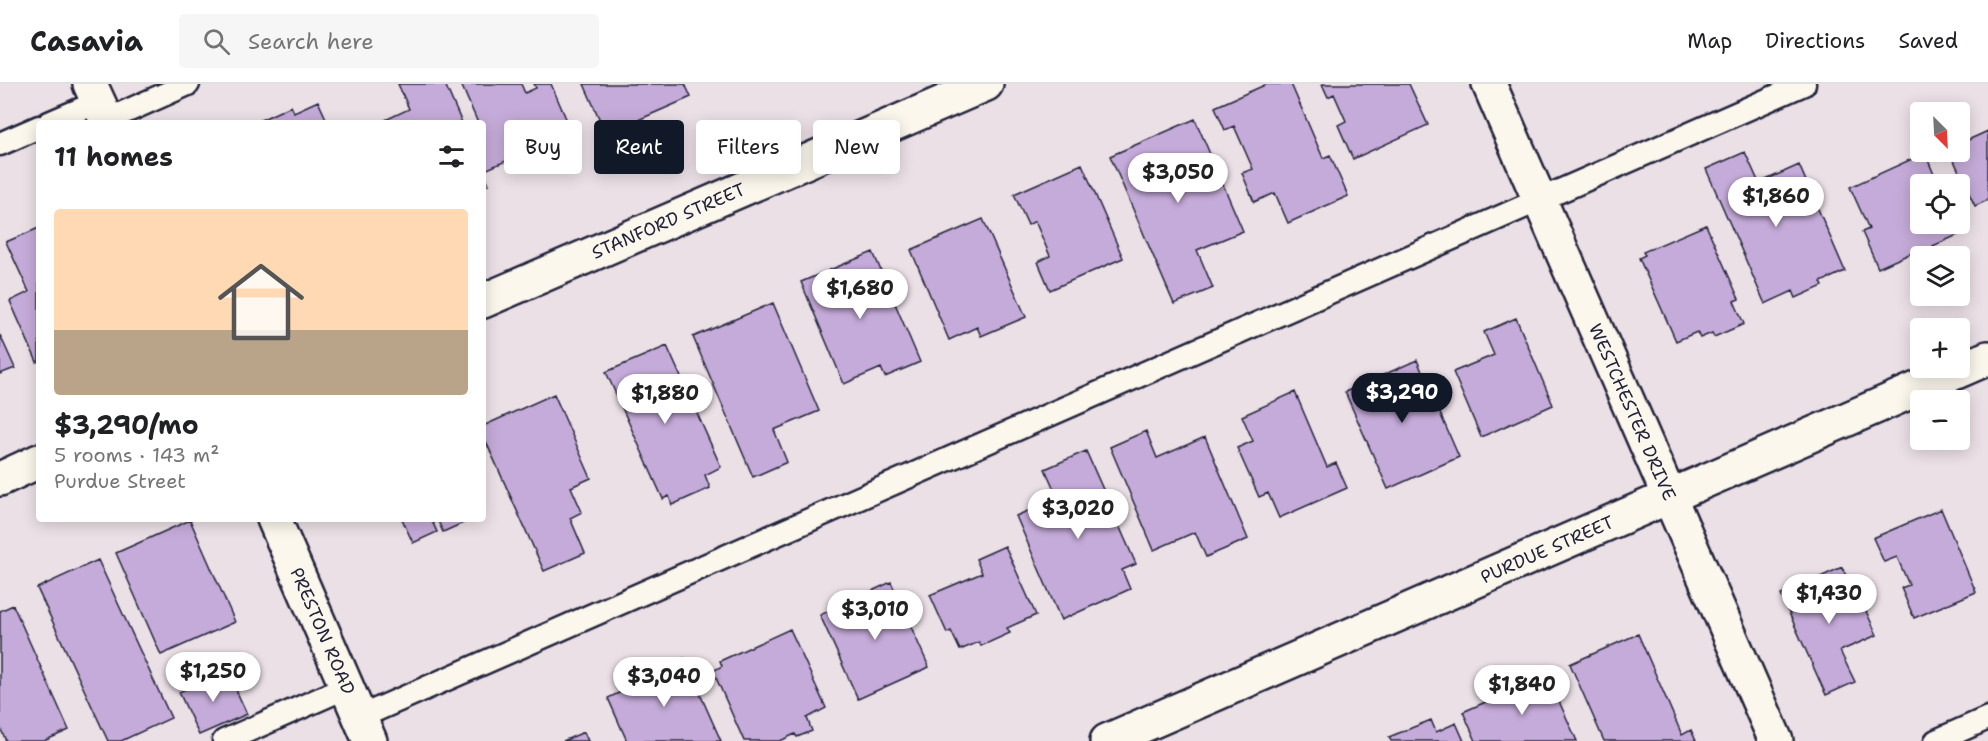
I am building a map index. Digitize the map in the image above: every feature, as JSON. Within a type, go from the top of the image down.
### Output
[{"type":"street","name":"STANFORD STREET","points":[[486,300],[986,84]]},
{"type":"street","name":"WESTCHESTER DRIVE","points":[[1489,84],[1776,741]]},
{"type":"street","name":"PURDUE STREET","points":[[1107,741],[1988,358]]},
{"type":"street","points":[[0,479],[36,462]]},
{"type":"street","name":"PRESTON ROAD","points":[[275,522],[365,729]]},
{"type":"lane","points":[[59,120],[188,84]]},
{"type":"lane","points":[[365,729],[1540,199],[1804,84]]},
{"type":"lane","points":[[0,144],[36,128]]},
{"type":"lane","points":[[224,741],[347,687]]},
{"type":"lane","points":[[1936,741],[1988,718]]},
{"type":"building","points":[[398,84],[445,84],[461,120],[385,120],[409,109]]},
{"type":"building","points":[[461,84],[521,84],[525,93],[536,88],[534,84],[551,84],[567,120],[504,120],[504,162],[486,170],[486,120],[477,120]]},
{"type":"building","points":[[584,84],[685,84],[691,97],[638,120],[600,120]]},
{"type":"building","points":[[1267,84],[1291,84],[1323,158],[1330,155],[1348,196],[1288,223],[1275,193],[1254,202],[1242,173],[1253,169],[1234,126],[1225,130],[1215,107]]},
{"type":"building","points":[[1322,84],[1409,84],[1428,125],[1353,159],[1338,125],[1346,121],[1334,94],[1328,97]]},
{"type":"building","points":[[318,101],[327,120],[261,120],[291,106],[294,112]]},
{"type":"building","points":[[1195,119],[1243,231],[1197,250],[1213,288],[1174,304],[1110,156]]},
{"type":"building","points":[[1988,131],[1988,200],[1975,206],[1970,195],[1970,174],[1960,174],[1955,162],[1970,162],[1970,139]]},
{"type":"building","points":[[1745,152],[1759,183],[1799,165],[1845,271],[1821,282],[1823,286],[1796,298],[1793,291],[1765,304],[1706,169]]},
{"type":"building","points":[[1910,160],[1910,162],[1929,162],[1934,174],[1910,174],[1910,234],[1960,234],[1933,246],[1910,246],[1910,254],[1878,268],[1862,232],[1869,229],[1850,187]]},
{"type":"building","points":[[1082,164],[1123,258],[1050,290],[1038,262],[1050,256],[1035,221],[1028,225],[1014,194]]},
{"type":"building","points":[[983,219],[1026,317],[981,336],[977,327],[949,340],[911,250]]},
{"type":"building","points":[[1706,225],[1739,299],[1734,301],[1744,324],[1714,337],[1712,333],[1700,338],[1697,332],[1676,341],[1639,258],[1645,255],[1643,252]]},
{"type":"building","points":[[36,229],[36,360],[10,301],[29,292],[6,242]]},
{"type":"building","points":[[873,252],[920,362],[885,377],[881,368],[844,384],[801,282]]},
{"type":"building","points":[[773,303],[819,411],[774,430],[787,462],[753,477],[693,337]]},
{"type":"building","points":[[1516,318],[1553,405],[1481,437],[1453,372],[1494,355],[1484,332]]},
{"type":"building","points":[[0,335],[15,368],[0,374]]},
{"type":"building","points":[[667,346],[721,467],[705,475],[710,488],[672,505],[669,496],[663,499],[606,372]]},
{"type":"building","points":[[1417,360],[1459,457],[1388,489],[1345,392]]},
{"type":"building","points":[[1295,392],[1327,467],[1336,463],[1347,488],[1279,518],[1268,493],[1259,497],[1237,448],[1253,441],[1242,416]]},
{"type":"building","points":[[554,394],[591,478],[571,487],[582,512],[570,518],[585,553],[544,571],[486,442],[486,425]]},
{"type":"building","points":[[1146,431],[1157,458],[1205,437],[1248,539],[1206,557],[1195,532],[1154,550],[1110,447]]},
{"type":"building","points":[[1086,451],[1136,564],[1122,570],[1130,589],[1061,620],[1016,516],[1058,498],[1045,469]]},
{"type":"building","points":[[1941,509],[1976,592],[1914,618],[1901,588],[1909,585],[1897,557],[1884,562],[1873,538]]},
{"type":"building","points":[[186,522],[191,522],[235,622],[161,655],[116,553]]},
{"type":"building","points":[[403,522],[432,522],[437,532],[413,543]]},
{"type":"building","points":[[438,522],[465,522],[443,532]]},
{"type":"building","points":[[1005,546],[1036,615],[1007,628],[1010,633],[981,646],[979,642],[960,650],[951,631],[947,633],[930,595],[982,573],[976,559]]},
{"type":"building","points":[[98,560],[171,718],[121,741],[108,741],[37,588]]},
{"type":"building","points":[[1842,567],[1848,580],[1851,579],[1877,635],[1840,651],[1855,682],[1826,695],[1781,595]]},
{"type":"building","points":[[891,582],[929,667],[858,699],[820,615]]},
{"type":"building","points":[[13,605],[69,730],[44,741],[6,741],[0,727],[0,611]]},
{"type":"building","points":[[790,629],[826,708],[807,718],[812,731],[797,737],[795,734],[780,741],[744,741],[713,671],[722,666],[720,661]]},
{"type":"building","points":[[1638,634],[1682,735],[1691,730],[1696,741],[1604,741],[1570,664]]},
{"type":"building","points":[[684,658],[721,741],[627,741],[608,698],[625,690],[623,685]]},
{"type":"building","points":[[227,670],[247,714],[199,735],[179,692]]},
{"type":"building","points":[[1547,675],[1577,741],[1476,741],[1463,712]]},
{"type":"building","points":[[1431,720],[1436,732],[1456,723],[1464,741],[1391,741],[1389,737]]},
{"type":"building","points":[[584,732],[588,741],[563,741]]}]
